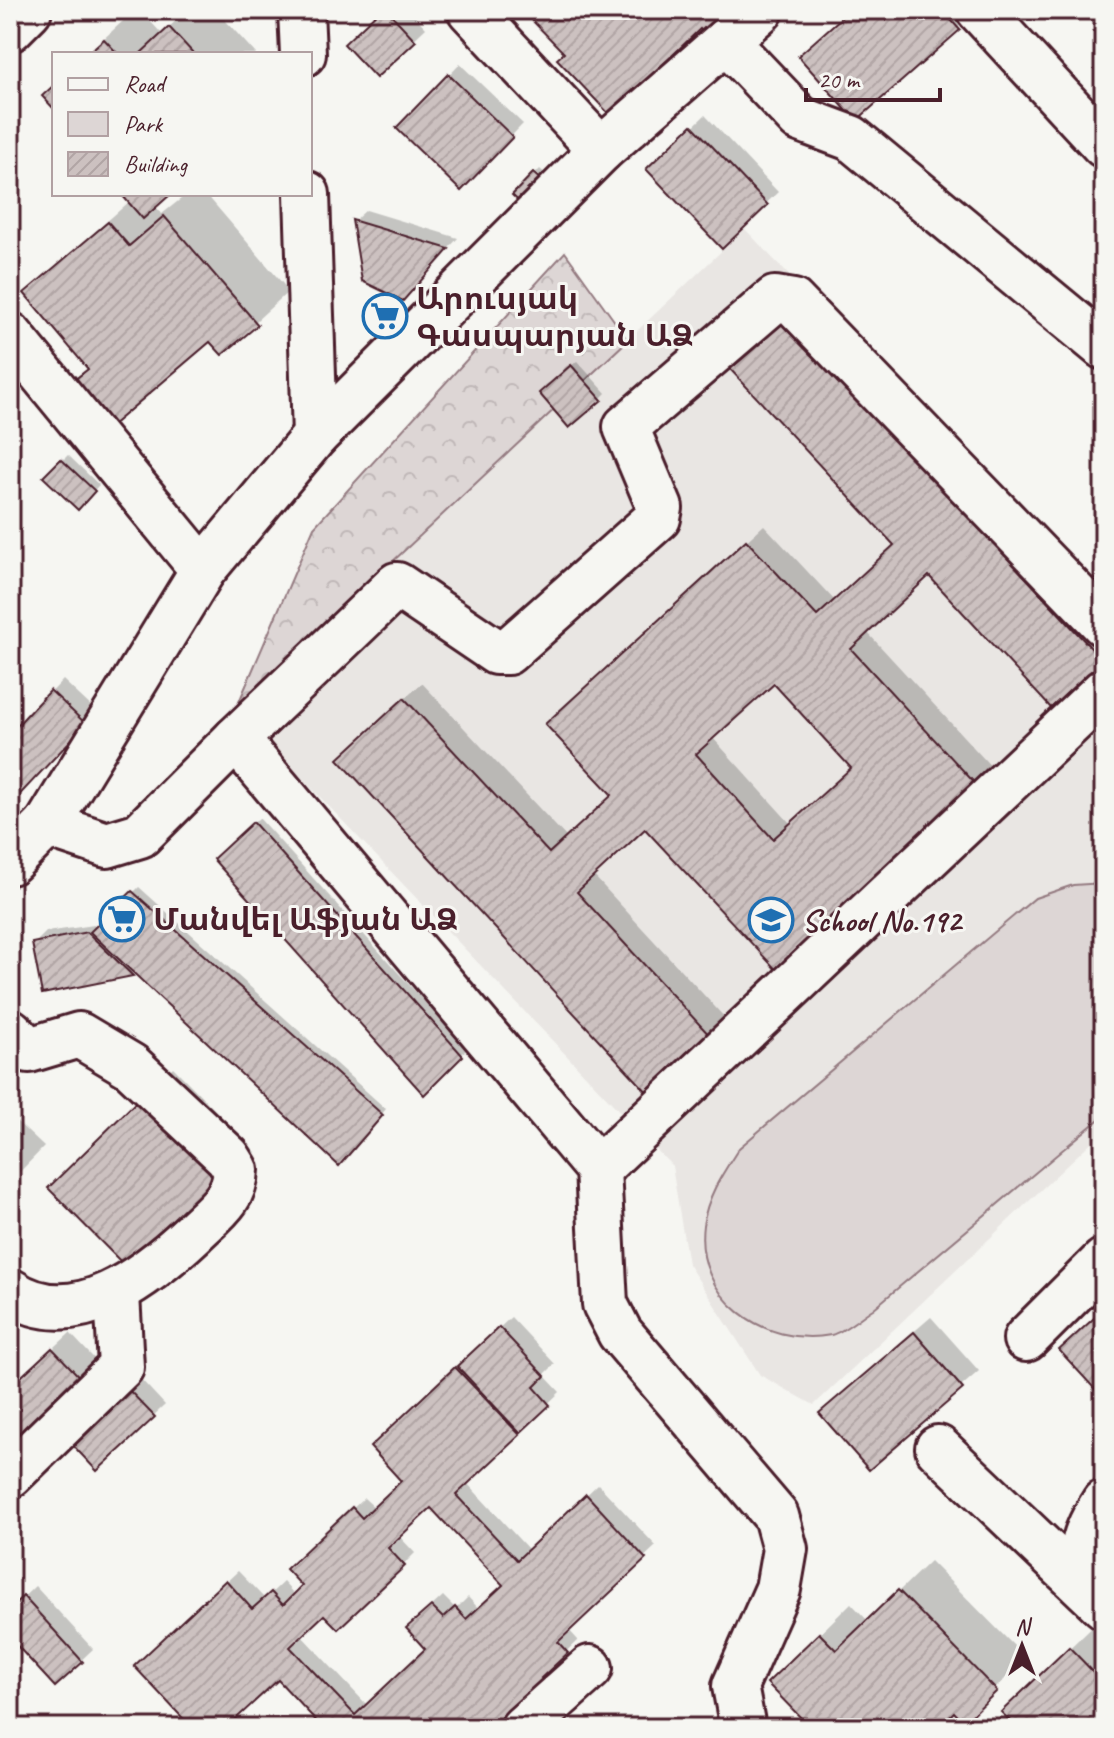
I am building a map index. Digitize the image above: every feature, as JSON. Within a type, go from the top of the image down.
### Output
[{"type":"lane","points":[[10,29],[29,10]]},
{"type":"lane","points":[[301,10],[303,52]]},
{"type":"lane","points":[[470,10],[601,150]]},
{"type":"lane","points":[[10,862],[47,825],[203,570],[315,436],[601,150],[761,10]]},
{"type":"lane","points":[[979,10],[1104,145]]},
{"type":"lane","points":[[726,41],[800,119],[851,138],[1104,347]]},
{"type":"lane","points":[[307,196],[315,436]]},
{"type":"lane","points":[[47,825],[107,845],[140,835],[397,585],[496,652],[507,652],[658,518],[660,508],[626,427],[775,299],[793,302],[1104,624]]},
{"type":"lane","points":[[10,335],[203,570]]},
{"type":"lane","points":[[598,1169],[1104,691]]},
{"type":"lane","points":[[236,739],[598,1169],[605,1304],[620,1333],[776,1516],[785,1549],[778,1589],[735,1686],[743,1728]]},
{"type":"lane","points":[[10,1031],[29,1050],[79,1035],[131,1066],[228,1157],[236,1170],[231,1196],[156,1268],[117,1294],[46,1306],[26,1302],[10,1291]]},
{"type":"lane","points":[[1026,1339],[1104,1261]]},
{"type":"lane","points":[[10,1475],[121,1367],[117,1294]]},
{"type":"lane","points":[[938,1448],[1097,1598]]},
{"type":"lane","points":[[1097,1598],[1081,1563],[1085,1533],[1104,1502]]},
{"type":"lane","points":[[523,1728],[590,1668]]},
{"type":"shaded area","name":"School No.192","points":[[745,229],[1104,607],[1104,1130],[814,1405],[760,1375],[688,1264],[672,1166],[236,709]]},
{"type":"green space","points":[[565,252],[628,340],[236,709],[314,527]]},
{"type":"green space","points":[[1104,883],[1104,1115],[873,1309],[841,1331],[806,1337],[781,1333],[759,1325],[738,1312],[722,1295],[710,1274],[703,1251],[703,1225],[712,1194],[739,1148],[1035,898],[1073,885]]},
{"type":"building","points":[[380,10],[387,10],[416,41],[376,78],[344,44]]},
{"type":"building","points":[[522,10],[740,10],[711,41],[700,29],[610,115],[557,59],[564,53]]},
{"type":"building","points":[[850,10],[942,10],[960,30],[856,121],[798,56]]},
{"type":"building","points":[[169,27],[192,52],[142,52]]},
{"type":"building","points":[[104,39],[116,52],[89,52]]},
{"type":"building","points":[[448,74],[513,137],[461,191],[396,128]]},
{"type":"building","points":[[52,87],[52,107],[42,96]]},
{"type":"building","points":[[692,125],[768,205],[722,249],[646,169]]},
{"type":"building","points":[[533,173],[552,190],[531,213],[512,195]]},
{"type":"building","points":[[123,196],[169,196],[143,219]]},
{"type":"building","points":[[164,216],[258,325],[222,355],[210,342],[111,426],[73,381],[88,369],[24,293],[108,222],[129,246]]},
{"type":"building","points":[[352,220],[449,249],[403,301],[362,281]]},
{"type":"building","points":[[786,319],[1103,661],[1051,708],[929,576],[851,649],[982,791],[782,976],[645,829],[577,892],[712,1038],[650,1095],[338,759],[404,698],[549,853],[612,795],[545,724],[746,540],[817,616],[894,545],[730,369]],"holes":[[[774,684],[851,768],[773,839],[696,754]]]},
{"type":"building","points":[[571,365],[602,400],[569,428],[539,393]]},
{"type":"building","points":[[61,459],[95,491],[78,510],[43,477]]},
{"type":"building","points":[[50,690],[86,724],[10,805],[10,733]]},
{"type":"building","points":[[253,822],[463,1056],[424,1095],[213,859]]},
{"type":"building","points":[[132,891],[383,1115],[339,1166],[90,932]]},
{"type":"building","points":[[87,932],[133,976],[42,994],[32,943]]},
{"type":"building","points":[[139,1099],[225,1186],[134,1275],[48,1188]]},
{"type":"building","points":[[1104,1309],[1104,1399],[1059,1350]]},
{"type":"building","points":[[10,1310],[23,1322],[10,1336]]},
{"type":"building","points":[[499,1327],[545,1376],[534,1387],[550,1405],[520,1433],[457,1366]]},
{"type":"building","points":[[914,1332],[963,1389],[869,1470],[819,1413]]},
{"type":"building","points":[[52,1348],[90,1388],[10,1463],[10,1387]]},
{"type":"building","points":[[455,1367],[520,1435],[456,1495],[517,1560],[586,1494],[646,1559],[558,1642],[568,1653],[541,1678],[550,1688],[507,1728],[323,1728],[278,1680],[226,1728],[192,1728],[134,1666],[226,1580],[252,1609],[271,1592],[283,1605],[302,1586],[286,1569],[352,1507],[362,1518],[401,1481],[370,1447]],"holes":[[[431,1508],[503,1585],[466,1619],[455,1607],[443,1618],[431,1606],[406,1628],[425,1649],[355,1715],[290,1647],[324,1615],[338,1629],[405,1566],[388,1548]]]},
{"type":"building","points":[[123,1384],[155,1417],[97,1471],[66,1438]]},
{"type":"building","points":[[898,1590],[997,1691],[964,1723],[954,1712],[938,1728],[799,1728],[805,1722],[767,1683],[819,1633],[836,1650]]},
{"type":"building","points":[[23,1596],[83,1662],[55,1687],[10,1638],[10,1608]]},
{"type":"building","points":[[1069,1647],[1104,1683],[1104,1728],[1017,1728],[1001,1712]]},
{"type":"place","name":"Արուսյակ Գասպարյան ԱՁ","points":[[385,316]]},
{"type":"place","name":"Մանվել Աֆյան ԱՁ","points":[[122,919]]},
{"type":"place","name":"School No.192","points":[[771,920]]}]
